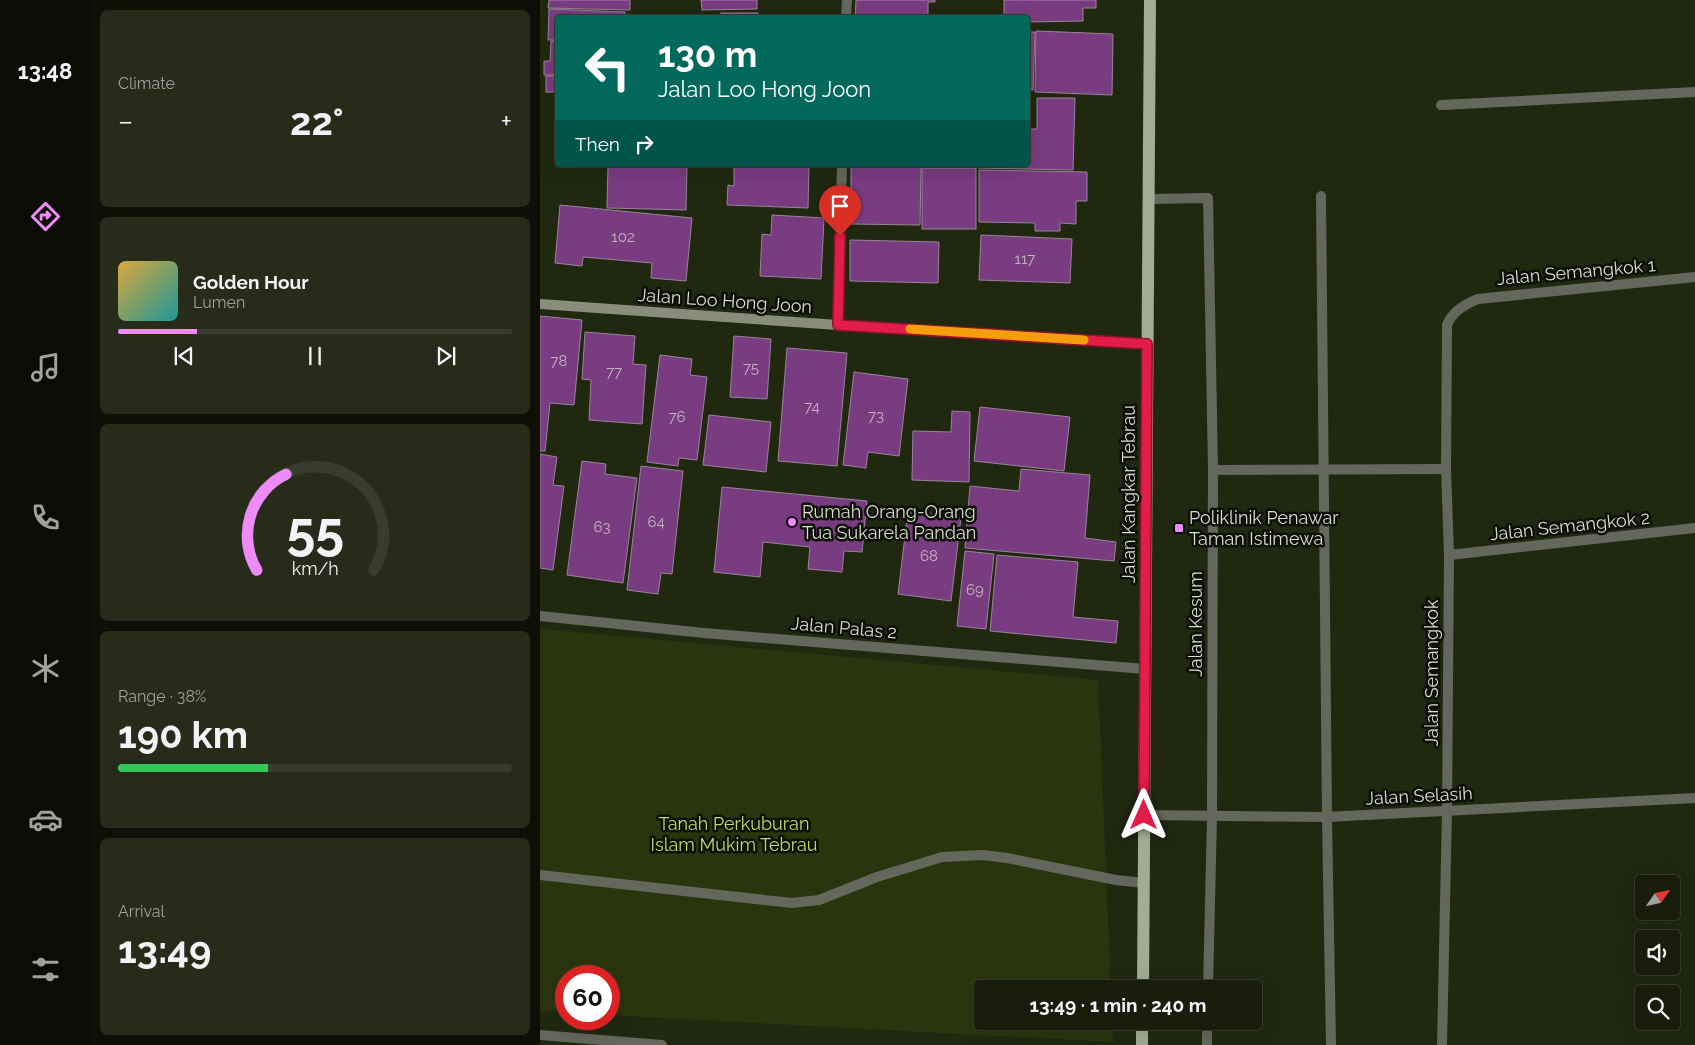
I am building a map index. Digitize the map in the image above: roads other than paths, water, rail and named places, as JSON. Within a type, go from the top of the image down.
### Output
[{"type":"main road","name":"Jalan Kangkar Tebrau","points":[[1143,980],[1150,0]]},
{"type":"main road","points":[[1142,1030],[1142,1045]]},
{"type":"street","points":[[846,0],[846,15]]},
{"type":"street","points":[[1442,105],[1695,92]]},
{"type":"street","points":[[838,325],[842,167]]},
{"type":"street","points":[[1321,196],[1331,1045]]},
{"type":"street","name":"Jalan Kesum","points":[[1148,199],[1208,198],[1213,470],[1212,816],[1208,980]]},
{"type":"street","name":"Jalan Semangkok 1","points":[[1462,307],[1478,299],[1492,296],[1695,277]]},
{"type":"street","name":"Jalan Loo Hong Joon","points":[[540,304],[1147,344]]},
{"type":"street","name":"Jalan Semangkok","points":[[1442,1045],[1447,810],[1449,556],[1446,469],[1447,325],[1450,319],[1462,307]]},
{"type":"street","points":[[1213,470],[1446,469]]},
{"type":"street","name":"Jalan Semangkok 2","points":[[1449,556],[1695,528]]},
{"type":"street","name":"Jalan Palas 2","points":[[540,616],[714,634],[1145,669]]},
{"type":"street","name":"Jalan Selasih","points":[[1144,815],[1327,817],[1695,798]]},
{"type":"street","points":[[540,875],[792,903],[819,900],[878,877],[942,857],[983,855],[1116,880],[1144,883]]},
{"type":"street","points":[[1207,1030],[1207,1045]]},
{"type":"street","points":[[540,1035],[662,1045]]},
{"type":"place","name":"Rumah Orang-Orang Tua Sukarela Pandan","points":[[792,522]]},
{"type":"place","name":"Poliklinik Penawar Taman Istimewa","points":[[1179,528]]},
{"type":"park label","name":"Tanah Perkuburan Islam Mukim Tebrau","points":[[734,834]]}]
